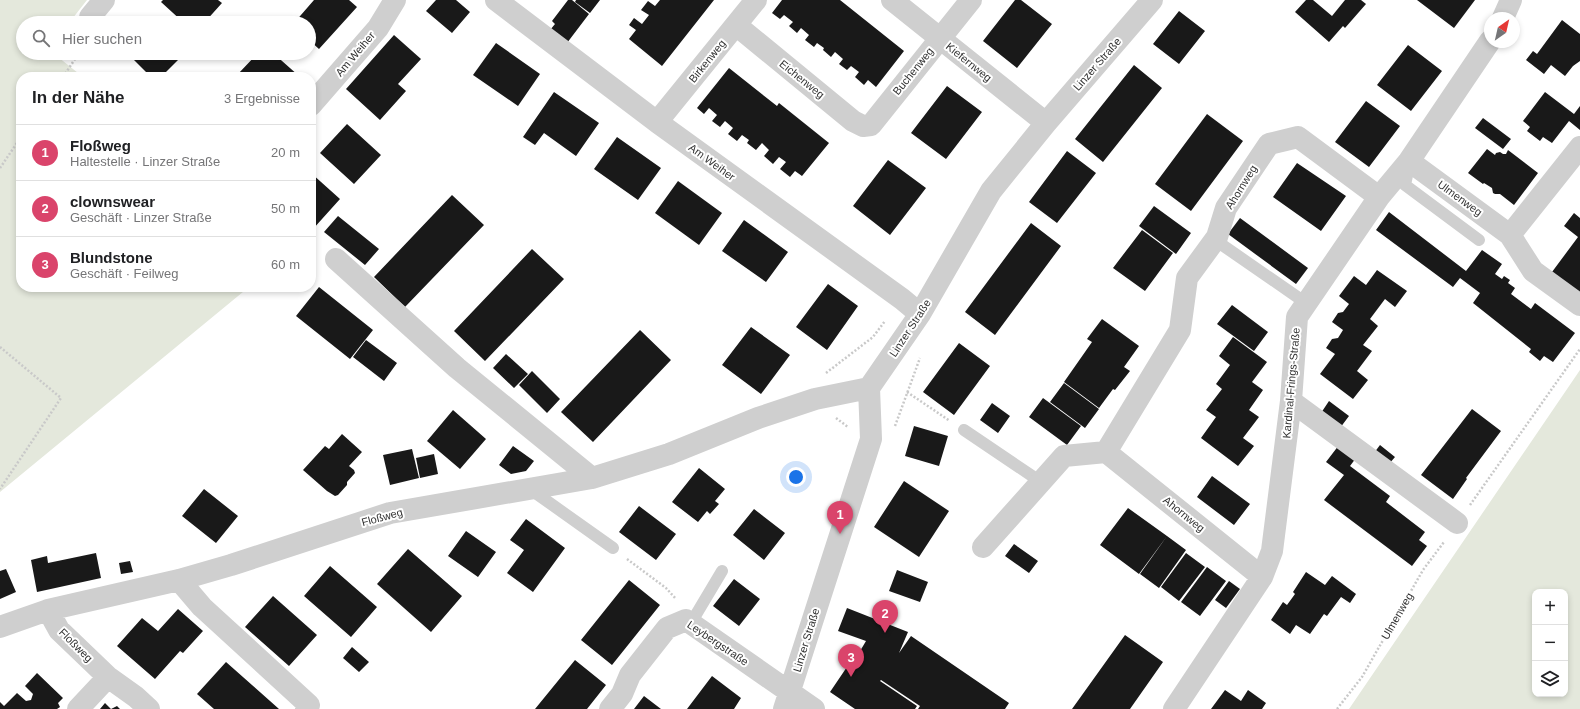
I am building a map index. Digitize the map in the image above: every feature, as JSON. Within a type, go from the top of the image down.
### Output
[{"type":"street","points":[[91,16],[104,0]]},
{"type":"street","name":"Am Weiher","points":[[316,99],[378,28],[395,0]]},
{"type":"street","name":"Birkenweg","points":[[657,122],[756,0]]},
{"type":"street","name":"Kiefernweg","points":[[892,0],[1046,123]]},
{"type":"street","name":"Buchenweg","points":[[871,124],[971,0]]},
{"type":"street","name":"Linzer Straße","points":[[786,701],[872,439],[869,388],[920,314],[992,191],[1046,123],[1152,0]]},
{"type":"street","points":[[1506,12],[1511,0]]},
{"type":"street","name":"Am Weiher","points":[[504,3],[657,122],[902,299],[920,314]]},
{"type":"street","name":"Eichenweg","points":[[736,25],[853,121],[863,126],[871,124]]},
{"type":"street","name":"Kardinal-Frings-Straße","points":[[1174,709],[1262,577],[1272,551],[1291,401],[1297,317],[1379,197],[1409,161],[1485,48]]},
{"type":"street","name":"Ahornweg","points":[[1262,577],[1106,452],[1180,330],[1187,278],[1217,237],[1226,208],[1269,144],[1298,137],[1379,197]]},
{"type":"street","points":[[1510,235],[1580,147]]},
{"type":"street","name":"Ulmenweg","points":[[1409,161],[1510,235],[1533,271],[1580,305]]},
{"type":"street","points":[[336,259],[457,368],[592,478]]},
{"type":"street","name":"Floßweg","points":[[0,627],[48,610],[179,580],[231,565],[390,513],[592,478],[669,454],[758,418],[815,399],[869,388]]},
{"type":"street","points":[[1291,401],[1457,523]]},
{"type":"street","points":[[982,546],[1064,456],[1106,452]]},
{"type":"street","points":[[179,580],[202,607],[309,705],[306,709]]},
{"type":"street","name":"Floßweg","points":[[48,610],[59,630],[108,677],[136,697],[149,709]]},
{"type":"street","name":"Leybergstraße","points":[[610,709],[622,694],[630,675],[667,628],[688,621],[786,701],[814,709]]},
{"type":"street","points":[[78,709],[108,677]]},
{"type":"lane","points":[[1409,161],[1405,186],[1479,240]]},
{"type":"lane","points":[[1215,240],[1306,303]]},
{"type":"lane","points":[[964,430],[1041,482]]},
{"type":"lane","points":[[529,488],[612,548]]},
{"type":"lane","points":[[688,621],[722,571]]},
{"type":"path","points":[[66,72],[74,60]]},
{"type":"path","points":[[0,168],[16,144]]},
{"type":"path","points":[[815,399],[812,388],[814,382],[873,337],[902,299]]},
{"type":"path","points":[[0,347],[61,398],[0,489]]},
{"type":"path","name":"Ulmenweg","points":[[1337,709],[1362,677],[1423,570],[1580,348]]},
{"type":"path","points":[[894,427],[920,357]]},
{"type":"path","points":[[908,392],[964,430]]},
{"type":"path","points":[[612,548],[666,588],[679,602],[688,621]]},
{"type":"shaded area","points":[[0,0],[87,0],[74,16],[16,16],[16,60],[62,60],[77,72],[16,72],[16,292],[243,292],[0,492]]},
{"type":"shaded area","points":[[1580,370],[1580,709],[1349,709]]},
{"type":"building","points":[[163,0],[218,0],[222,3],[210,16],[176,16],[161,2]]},
{"type":"building","points":[[314,0],[349,0],[357,7],[319,49],[316,46],[316,16],[300,16]]},
{"type":"building","points":[[436,0],[456,0],[470,12],[452,33],[426,11]]},
{"type":"building","points":[[568,0],[572,0],[589,14],[567,43],[550,30],[555,24],[552,21]]},
{"type":"building","points":[[576,0],[600,0],[590,13],[575,2]]},
{"type":"building","points":[[660,0],[714,0],[662,66],[629,39],[636,30],[629,25],[634,18],[642,24],[649,15],[641,10],[648,1],[655,6]]},
{"type":"building","points":[[782,0],[840,0],[904,51],[876,87],[868,80],[864,85],[855,77],[859,72],[851,66],[847,70],[839,64],[843,59],[835,52],[831,57],[823,50],[824,48],[817,43],[814,47],[805,40],[809,35],[801,28],[797,33],[789,26],[793,22],[784,15],[780,19],[772,13]]},
{"type":"building","points":[[1015,0],[1021,0],[1052,24],[1017,68],[983,41]]},
{"type":"building","points":[[1306,0],[1313,0],[1332,16],[1345,0],[1361,0],[1366,4],[1345,28],[1343,26],[1329,42],[1295,12]]},
{"type":"building","points":[[1417,0],[1475,0],[1454,28]]},
{"type":"building","points":[[1179,11],[1205,31],[1179,64],[1153,44]]},
{"type":"building","points":[[1562,20],[1580,34],[1580,61],[1573,66],[1565,76],[1551,65],[1544,74],[1526,60],[1533,51],[1537,54]]},
{"type":"building","points":[[394,35],[421,59],[398,84],[406,91],[380,120],[346,89]]},
{"type":"building","points":[[496,43],[540,74],[518,106],[473,75]]},
{"type":"building","points":[[1408,45],[1442,71],[1411,111],[1377,85]]},
{"type":"building","points":[[134,60],[178,60],[166,72],[146,72]]},
{"type":"building","points":[[251,60],[281,60],[294,72],[240,72]]},
{"type":"building","points":[[1134,65],[1162,88],[1103,162],[1075,139]]},
{"type":"building","points":[[729,68],[777,106],[779,103],[829,143],[802,176],[795,171],[790,177],[780,169],[786,162],[779,157],[773,164],[764,156],[769,150],[762,143],[756,150],[747,143],[749,140],[742,135],[737,141],[728,134],[733,128],[725,121],[720,127],[712,121],[717,115],[709,108],[704,114],[697,108]]},
{"type":"building","points":[[947,86],[982,112],[946,159],[911,133]]},
{"type":"building","points":[[554,92],[599,123],[576,156],[544,133],[535,145],[523,137]]},
{"type":"building","points":[[1545,92],[1574,114],[1580,106],[1580,130],[1569,121],[1552,143],[1543,137],[1540,141],[1527,131],[1530,127],[1523,121]]},
{"type":"building","points":[[1366,101],[1400,126],[1369,167],[1335,142]]},
{"type":"building","points":[[1207,114],[1243,141],[1191,211],[1155,184]]},
{"type":"building","points":[[1483,118],[1511,139],[1503,149],[1475,128]]},
{"type":"building","points":[[347,124],[381,155],[354,184],[320,153]]},
{"type":"building","points":[[617,137],[661,168],[638,200],[594,169]]},
{"type":"building","points":[[1487,149],[1495,155],[1496,153],[1500,152],[1506,154],[1508,150],[1538,173],[1514,205],[1500,194],[1493,193],[1492,188],[1484,183],[1483,184],[1468,173]]},
{"type":"building","points":[[1067,151],[1096,173],[1057,223],[1029,202]]},
{"type":"building","points":[[888,160],[926,188],[890,235],[853,206]]},
{"type":"building","points":[[1297,163],[1346,196],[1321,231],[1273,197]]},
{"type":"building","points":[[316,177],[340,199],[316,226]]},
{"type":"building","points":[[678,181],[722,213],[699,245],[655,213]]},
{"type":"building","points":[[452,195],[484,225],[405,307],[374,277]]},
{"type":"building","points":[[1154,206],[1191,233],[1176,254],[1139,226]]},
{"type":"building","points":[[1389,212],[1466,271],[1482,250],[1502,264],[1495,274],[1502,279],[1504,276],[1510,280],[1508,283],[1515,288],[1511,294],[1531,309],[1535,303],[1575,333],[1553,362],[1544,356],[1540,361],[1529,352],[1531,349],[1473,303],[1480,293],[1460,278],[1453,287],[1376,230]]},
{"type":"building","points":[[1574,213],[1580,218],[1580,293],[1552,272],[1578,237],[1564,226]]},
{"type":"building","points":[[338,216],[379,249],[365,265],[324,232]]},
{"type":"building","points":[[1240,218],[1308,268],[1296,284],[1228,234]]},
{"type":"building","points":[[744,220],[788,252],[766,282],[722,251]]},
{"type":"building","points":[[1031,223],[1061,246],[995,335],[965,312]]},
{"type":"building","points":[[1142,230],[1173,253],[1145,291],[1113,268]]},
{"type":"building","points":[[532,249],[564,279],[485,361],[454,331]]},
{"type":"building","points":[[1377,270],[1407,291],[1395,307],[1385,299],[1370,319],[1378,326],[1363,345],[1372,351],[1357,371],[1368,380],[1353,399],[1320,374],[1335,354],[1326,348],[1332,339],[1338,338],[1343,330],[1332,322],[1338,313],[1343,312],[1349,304],[1339,296],[1354,276],[1366,285]]},
{"type":"building","points":[[828,284],[858,306],[827,350],[796,327]]},
{"type":"building","points":[[319,287],[373,330],[350,359],[296,316]]},
{"type":"building","points":[[1232,305],[1268,332],[1254,351],[1217,324]]},
{"type":"building","points":[[1102,319],[1139,346],[1124,367],[1130,371],[1115,390],[1113,389],[1099,408],[1064,382],[1092,342],[1087,339]]},
{"type":"building","points":[[751,327],[790,355],[761,394],[722,365]]},
{"type":"building","points":[[640,330],[671,360],[593,442],[561,412]]},
{"type":"building","points":[[1233,337],[1267,362],[1252,382],[1263,390],[1249,410],[1259,417],[1243,438],[1254,446],[1238,466],[1201,438],[1216,417],[1206,410],[1222,389],[1216,384],[1230,365],[1219,356]]},
{"type":"building","points":[[366,340],[397,363],[384,381],[353,357]]},
{"type":"building","points":[[959,343],[990,366],[954,415],[923,392]]},
{"type":"building","points":[[506,354],[528,374],[514,388],[493,368]]},
{"type":"building","points":[[532,371],[560,399],[547,413],[519,385]]},
{"type":"building","points":[[1064,383],[1099,409],[1085,428],[1050,402]]},
{"type":"building","points":[[1043,398],[1081,426],[1067,445],[1029,417]]},
{"type":"building","points":[[1329,401],[1349,416],[1340,428],[1321,413]]},
{"type":"building","points":[[992,403],[1010,416],[998,433],[980,420]]},
{"type":"building","points":[[1472,409],[1501,431],[1466,478],[1467,479],[1453,499],[1421,475]]},
{"type":"building","points":[[453,410],[486,439],[460,469],[427,441]]},
{"type":"building","points":[[914,426],[948,436],[939,466],[905,456]]},
{"type":"building","points":[[342,434],[362,452],[349,466],[355,473],[347,482],[347,485],[338,495],[335,496],[303,470],[325,446],[329,449]]},
{"type":"building","points":[[1339,445],[1356,458],[1350,466],[1390,496],[1386,502],[1425,532],[1419,540],[1427,546],[1412,566],[1324,500],[1344,475],[1326,462]]},
{"type":"building","points":[[1380,445],[1395,457],[1389,464],[1374,453]]},
{"type":"building","points":[[513,446],[534,461],[526,471],[511,474],[499,465]]},
{"type":"building","points":[[412,449],[419,478],[390,485],[383,455]]},
{"type":"building","points":[[434,454],[438,474],[420,478],[416,458]]},
{"type":"building","points":[[699,468],[725,489],[715,501],[719,504],[710,514],[707,511],[698,522],[672,502]]},
{"type":"building","points":[[1212,476],[1250,504],[1234,525],[1197,497]]},
{"type":"building","points":[[904,481],[949,511],[919,557],[874,527]]},
{"type":"building","points":[[204,489],[238,516],[216,543],[182,516]]},
{"type":"building","points":[[639,506],[676,534],[656,560],[619,532]]},
{"type":"building","points":[[1128,508],[1167,536],[1139,574],[1100,545]]},
{"type":"building","points":[[754,509],[785,533],[764,560],[733,535]]},
{"type":"building","points":[[526,519],[565,548],[533,592],[507,573],[524,550],[510,540]]},
{"type":"building","points":[[466,531],[496,552],[478,577],[448,556]]},
{"type":"building","points":[[1167,536],[1186,550],[1159,588],[1140,574]]},
{"type":"building","points":[[1014,544],[1038,561],[1029,573],[1005,556]]},
{"type":"building","points":[[408,549],[462,596],[431,632],[377,584]]},
{"type":"building","points":[[96,553],[101,578],[37,592],[31,560],[47,556],[48,563]]},
{"type":"building","points":[[1186,553],[1205,567],[1179,601],[1161,587]]},
{"type":"building","points":[[130,561],[133,572],[121,574],[119,563]]},
{"type":"building","points":[[330,566],[377,607],[351,637],[304,596]]},
{"type":"building","points":[[1207,567],[1226,581],[1200,616],[1181,602]]},
{"type":"building","points":[[6,569],[16,592],[0,599],[0,571]]},
{"type":"building","points":[[897,570],[928,582],[920,602],[889,591]]},
{"type":"building","points":[[1306,572],[1325,585],[1332,576],[1356,594],[1350,603],[1341,597],[1327,616],[1324,614],[1310,634],[1296,625],[1290,634],[1271,620],[1283,602],[1287,605],[1295,594],[1293,592]]},
{"type":"building","points":[[734,579],[760,599],[739,626],[713,606]]},
{"type":"building","points":[[629,580],[660,605],[612,665],[581,640]]},
{"type":"building","points":[[1229,581],[1240,589],[1226,608],[1215,600]]},
{"type":"building","points":[[273,596],[317,635],[289,666],[245,627]]},
{"type":"building","points":[[847,608],[908,632],[899,653],[911,636],[1009,703],[1005,709],[918,709],[920,706],[881,680],[880,681],[917,706],[915,709],[855,709],[830,692],[851,661],[853,663],[866,641],[838,631]]},
{"type":"building","points":[[178,609],[203,631],[183,653],[180,651],[155,679],[117,646],[142,618],[158,631]]},
{"type":"building","points":[[1125,635],[1163,662],[1130,709],[1072,709]]},
{"type":"building","points":[[352,647],[369,662],[359,672],[343,658]]},
{"type":"building","points":[[575,660],[606,685],[587,709],[535,709]]},
{"type":"building","points":[[226,662],[279,709],[214,709],[197,694]]},
{"type":"building","points":[[37,673],[63,698],[58,703],[60,707],[57,709],[0,709],[0,702],[4,706],[17,693],[26,701],[31,700],[33,694],[25,686]]},
{"type":"building","points":[[712,676],[741,698],[734,709],[687,709]]},
{"type":"building","points":[[1225,690],[1241,701],[1248,690],[1266,703],[1262,709],[1211,709]]},
{"type":"building","points":[[644,696],[661,709],[634,709]]},
{"type":"building","points":[[105,703],[111,709],[100,709]]},
{"type":"building","points":[[117,706],[120,709],[111,709]]},
{"type":"place","name":"Floßweg","points":[[840,534]]},
{"type":"place","name":"clownswear","points":[[885,633]]},
{"type":"place","name":"Blundstone","points":[[851,677]]}]
